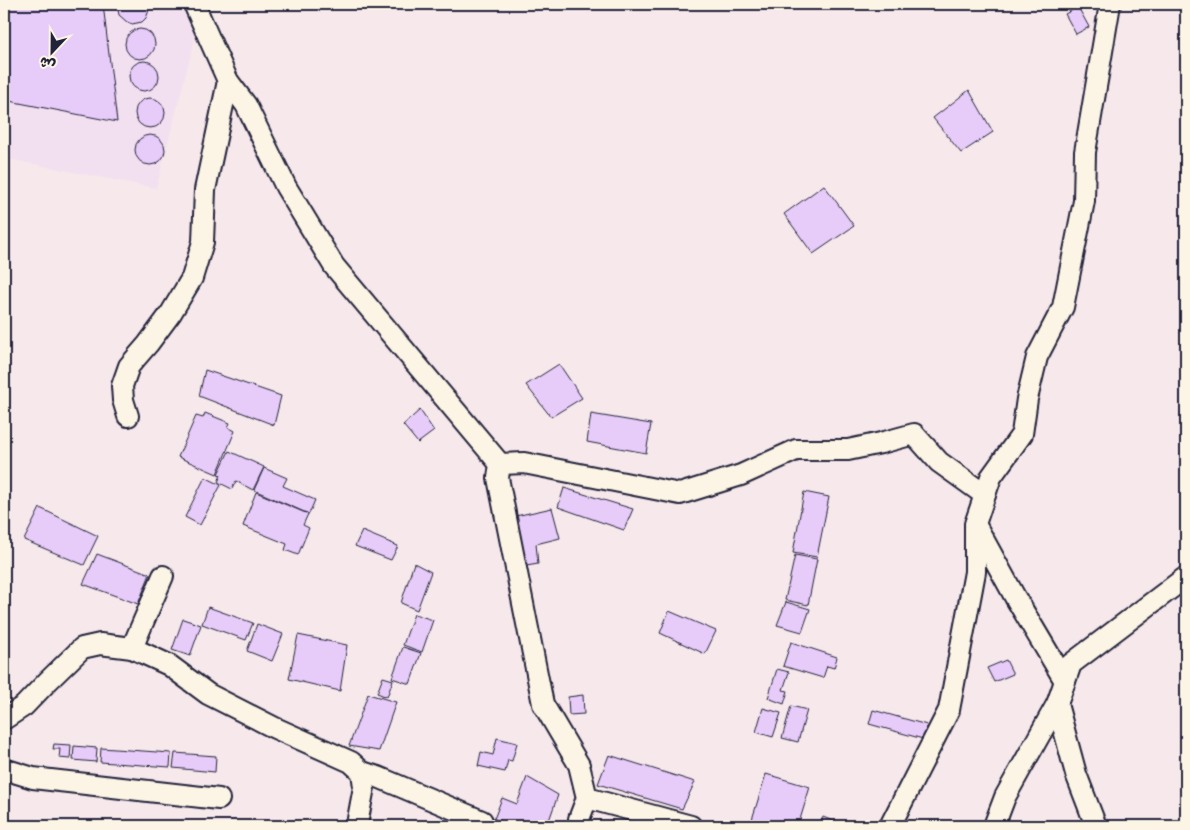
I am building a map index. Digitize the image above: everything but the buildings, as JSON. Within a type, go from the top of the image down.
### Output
[{"type":"street","points":[[194,4],[228,80],[246,105],[286,187],[334,266],[500,464],[498,478],[543,704],[579,765],[587,798],[579,819],[579,826]]},
{"type":"street","points":[[890,826],[949,710],[975,572],[975,524],[990,477],[1022,434],[1027,399],[1037,357],[1063,308],[1084,201],[1085,152],[1110,4]]},
{"type":"street","points":[[128,416],[123,400],[122,386],[129,366],[171,313],[188,285],[203,242],[205,190],[228,80]]},
{"type":"street","points":[[500,464],[524,463],[680,494],[741,475],[796,450],[848,450],[914,434],[939,462],[985,495]]},
{"type":"street","points":[[975,524],[1015,597],[1065,681]]},
{"type":"street","points":[[132,648],[163,576]]},
{"type":"street","points":[[994,826],[1005,797],[1057,704],[1070,664],[1186,577]]},
{"type":"street","points":[[4,719],[24,706],[82,648],[100,644],[132,648],[169,665],[208,694],[276,728],[351,762],[362,772],[378,776],[482,821]]},
{"type":"street","points":[[1057,704],[1076,774],[1096,826]]},
{"type":"street","points":[[4,769],[33,778],[219,798]]},
{"type":"street","points":[[358,826],[364,787],[362,772]]},
{"type":"street","points":[[587,798],[691,826]]},
{"type":"shaded area","points":[[4,4],[199,4],[201,14],[156,188],[4,158]]}]
